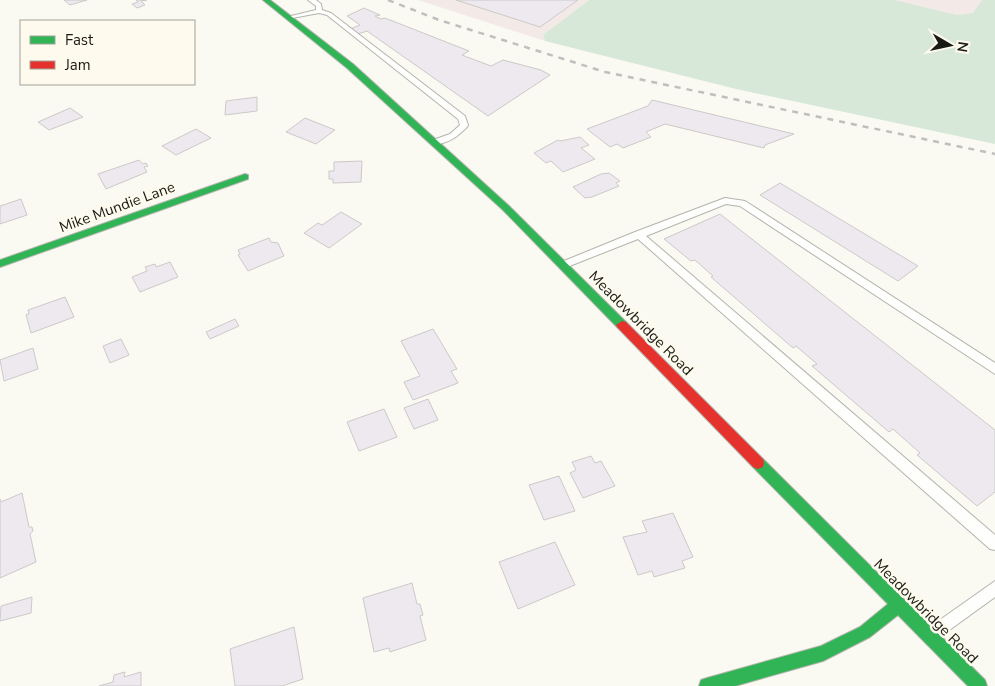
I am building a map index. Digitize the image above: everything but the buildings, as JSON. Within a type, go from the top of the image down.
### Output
[{"type":"main road","name":"Meadowbridge Road","points":[[266,0],[350,66],[436,142],[563,265],[979,686]]},
{"type":"main road","name":"Mike Mundie Lane","points":[[0,264],[245,177]]},
{"type":"main road","points":[[707,686],[823,653],[865,632],[900,605]]},
{"type":"lane","points":[[311,0],[319,6],[319,11]]},
{"type":"lane","points":[[289,18],[319,11],[329,14],[462,118],[464,125],[459,132],[436,142]]},
{"type":"lane","points":[[563,265],[725,201],[742,202],[995,369]]},
{"type":"lane","points":[[638,234],[995,544]]},
{"type":"lane","points":[[929,635],[995,588]]},
{"type":"shaded area","points":[[418,0],[589,0],[543,35],[545,41]]},
{"type":"shaded area","points":[[895,0],[982,0],[973,14],[957,15]]},
{"type":"green space","points":[[589,0],[895,0],[957,15],[973,13],[982,0],[995,0],[995,144],[736,89],[545,41],[543,35]]},
{"type":"railway","points":[[388,0],[439,20],[605,72],[995,154]]},
{"type":"traffic: fast","points":[[266,0],[350,66],[506,208],[622,325]]},
{"type":"traffic: fast","points":[[0,264],[245,177]]},
{"type":"traffic: fast","points":[[758,463],[979,686]]},
{"type":"traffic: fast","points":[[707,686],[823,653],[865,632],[899,605]]},
{"type":"traffic: jam","points":[[622,325],[758,463]]}]
